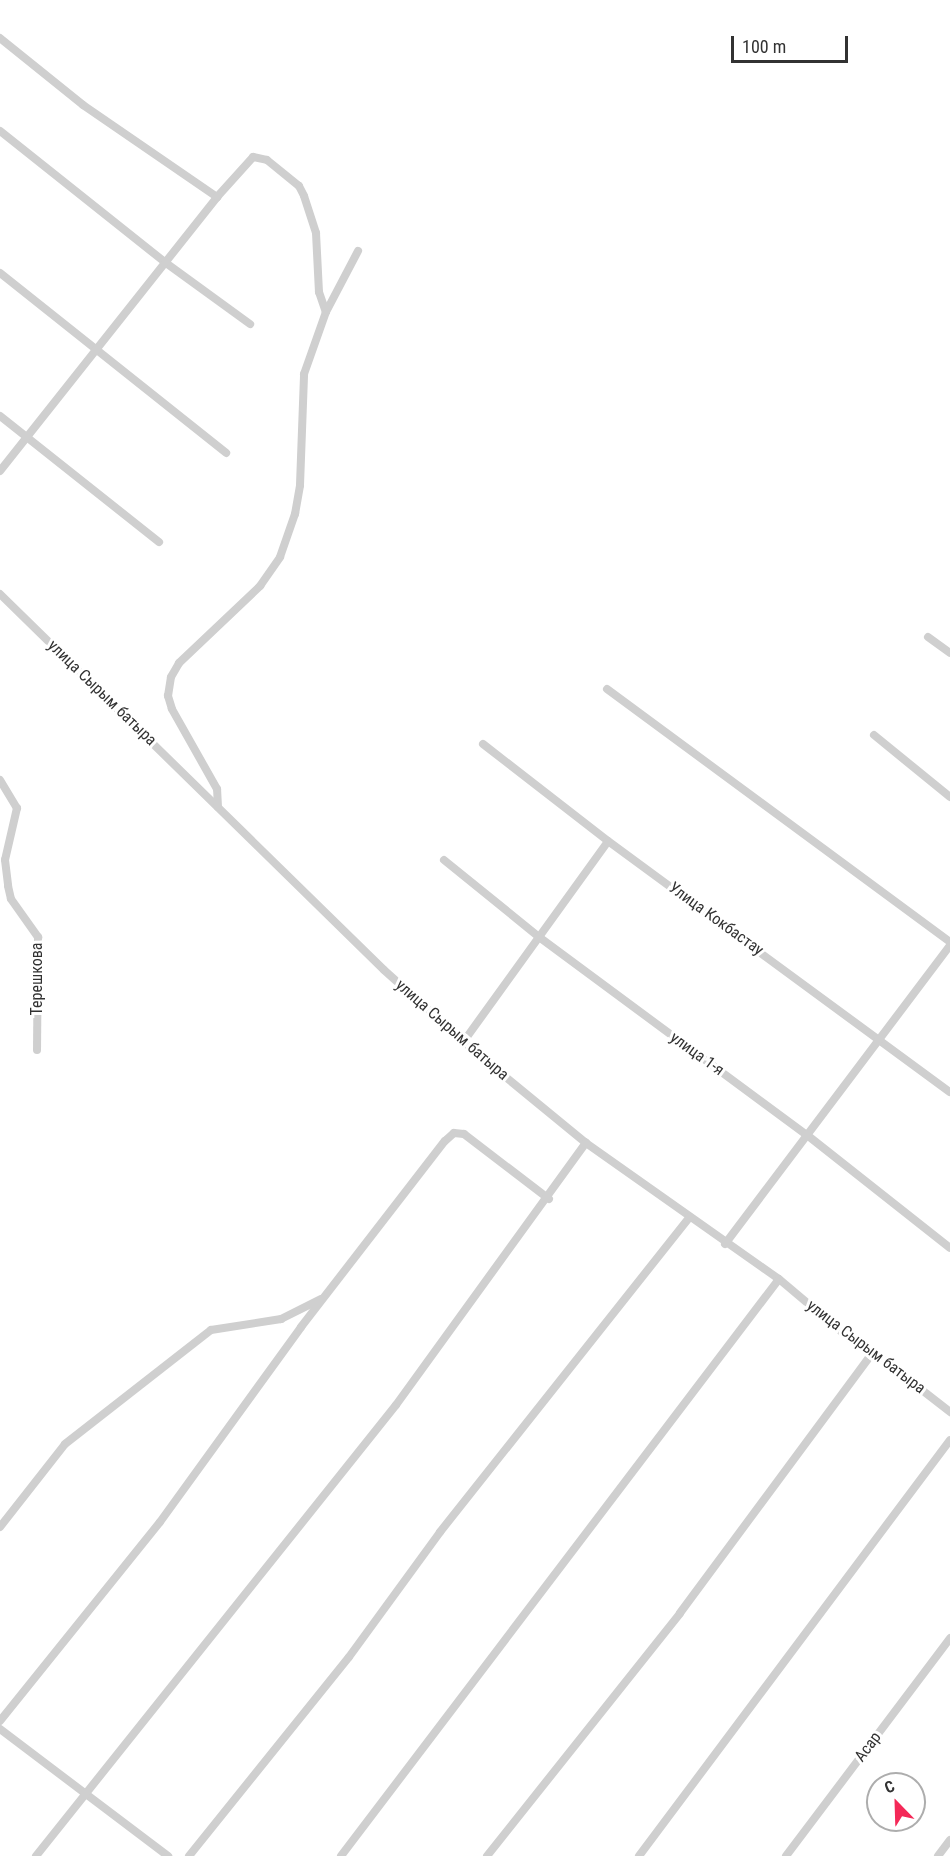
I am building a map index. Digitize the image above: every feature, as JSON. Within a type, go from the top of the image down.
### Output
[{"type":"street","points":[[0,39],[82,105],[217,197]]},
{"type":"street","points":[[0,131],[166,263],[250,324]]},
{"type":"street","points":[[0,471],[242,166],[258,156],[298,186],[313,215],[318,292],[326,312]]},
{"type":"street","points":[[218,807],[217,789],[172,709],[168,696],[171,677],[179,663],[260,586],[280,557],[295,514],[300,485],[304,375],[326,312],[358,251]]},
{"type":"street","points":[[0,273],[226,453]]},
{"type":"street","points":[[0,416],[159,542]]},
{"type":"street","name":"улица Сырым батыра","points":[[0,594],[384,970],[464,1041],[586,1143],[725,1244],[779,1280],[850,1339],[873,1352],[950,1412]]},
{"type":"street","points":[[928,637],[950,653]]},
{"type":"street","points":[[607,689],[950,944],[725,1244]]},
{"type":"street","points":[[874,735],[950,797]]},
{"type":"street","name":"Улица Кокбастау","points":[[483,744],[608,841],[880,1038],[950,1092]]},
{"type":"street","name":"Терешкова","points":[[0,780],[17,808],[5,860],[11,899],[38,937],[37,1050]]},
{"type":"street","points":[[464,1041],[608,841]]},
{"type":"street","name":"улица 1-я","points":[[444,860],[538,937],[807,1135],[950,1248]]},
{"type":"street","points":[[0,1721],[160,1522],[324,1297],[454,1133],[464,1134],[549,1199]]},
{"type":"street","points":[[36,1856],[396,1406],[549,1199],[586,1143]]},
{"type":"street","points":[[189,1856],[349,1657],[440,1532],[690,1217]]},
{"type":"street","points":[[341,1856],[779,1280]]},
{"type":"street","points":[[0,1527],[65,1444],[210,1330],[281,1319],[324,1297]]},
{"type":"street","points":[[487,1856],[680,1613],[873,1352]]},
{"type":"street","points":[[639,1856],[950,1440]]},
{"type":"street","name":"Асар","points":[[786,1856],[950,1638]]},
{"type":"street","points":[[0,1729],[168,1856]]},
{"type":"street","points":[[938,1856],[950,1840]]}]
